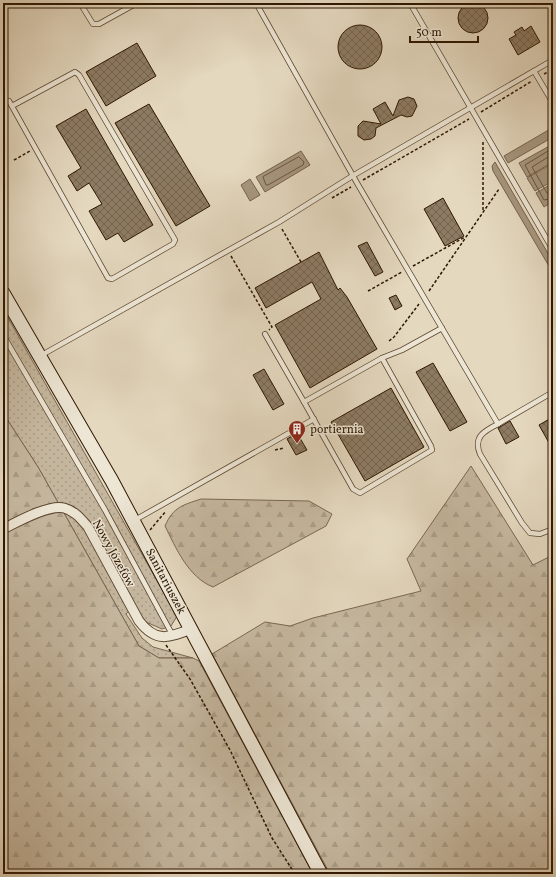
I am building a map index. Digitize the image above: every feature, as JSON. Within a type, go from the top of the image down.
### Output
[{"type":"street","name":"Sanitariuszek","points":[[3,293],[133,521],[322,874]]},
{"type":"street","name":"Nowy Józefów","points":[[3,529],[45,510],[64,508],[78,515],[88,528],[139,622],[147,632],[160,638]]},
{"type":"street","points":[[160,638],[173,636],[191,629]]},
{"type":"lane","points":[[80,3],[93,24],[99,24],[137,3]]},
{"type":"lane","points":[[256,3],[354,175],[357,183],[498,424]]},
{"type":"lane","points":[[410,3],[474,116],[553,250]]},
{"type":"lane","points":[[40,356],[279,222],[354,175],[553,60]]},
{"type":"lane","points":[[534,71],[553,103]]},
{"type":"lane","points":[[3,100],[9,102],[12,106],[108,278],[112,279],[173,244],[175,240],[80,75],[75,72],[12,106]]},
{"type":"lane","points":[[304,402],[382,358],[402,350],[442,328]]},
{"type":"lane","points":[[265,334],[356,492],[360,493],[432,450],[382,358]]},
{"type":"lane","points":[[3,335],[105,510],[173,636]]},
{"type":"lane","points":[[553,392],[481,434],[478,439],[480,454],[522,524],[530,533],[540,534],[553,529]]},
{"type":"lane","points":[[133,521],[314,420]]},
{"type":"path","points":[[330,199],[553,69]]},
{"type":"path","points":[[483,130],[483,212]]},
{"type":"path","points":[[14,160],[35,148]]},
{"type":"path","points":[[389,341],[394,337],[424,297],[499,189]]},
{"type":"path","points":[[279,222],[302,262]]},
{"type":"path","points":[[368,291],[467,236]]},
{"type":"path","points":[[228,250],[272,327],[265,334]]},
{"type":"path","points":[[160,638],[175,656],[190,679],[230,750],[272,838],[295,874]]},
{"type":"green space","points":[[3,309],[177,616],[171,626],[162,629],[146,622],[134,606],[126,614],[142,638],[153,647],[193,658],[159,658],[139,646],[38,467],[3,413]]},
{"type":"green space","points":[[3,413],[38,467],[139,646],[159,658],[193,658],[199,661],[313,874],[3,874]]},
{"type":"green space","points":[[471,466],[533,565],[553,555],[553,874],[330,874],[212,654],[265,622],[290,626],[313,618],[421,591],[407,559]]},
{"type":"green space","points":[[201,499],[309,501],[332,514],[326,526],[213,587],[196,576],[190,569],[178,552],[165,526],[171,515],[179,508]]},
{"type":"water","points":[[552,128],[553,137],[508,163],[504,156]]},
{"type":"water","points":[[553,144],[553,162],[527,177],[519,163]]},
{"type":"water","points":[[301,151],[310,165],[265,192],[256,177]]},
{"type":"water","points":[[495,162],[553,262],[553,273],[493,171],[492,166]]},
{"type":"water","points":[[553,163],[553,181],[535,191],[527,178]]},
{"type":"water","points":[[250,179],[260,195],[250,201],[241,185]]},
{"type":"water","points":[[553,183],[553,201],[544,207],[536,193]]},
{"type":"building","points":[[473,3],[484,7],[488,18],[484,29],[473,33],[462,29],[458,18],[462,7]]},
{"type":"building","points":[[356,25],[364,25],[369,26],[376,31],[381,38],[381,56],[376,63],[369,68],[356,69],[348,66],[341,59],[338,51],[338,43],[341,35],[348,28]]},
{"type":"building","points":[[531,26],[540,42],[518,55],[509,39],[516,35],[514,32],[522,27],[524,31]]},
{"type":"building","points":[[137,43],[156,76],[106,106],[86,72]]},
{"type":"building","points":[[408,97],[414,99],[417,106],[412,116],[407,117],[401,115],[376,128],[375,136],[371,139],[364,140],[358,136],[358,126],[363,121],[381,124],[373,109],[385,102],[393,116],[399,100]]},
{"type":"building","points":[[149,104],[210,206],[176,226],[115,123]]},
{"type":"building","points":[[86,109],[153,225],[124,242],[118,233],[106,240],[89,211],[102,204],[89,183],[77,191],[68,176],[81,168],[56,126]]},
{"type":"building","points":[[443,198],[464,236],[445,246],[424,209]]},
{"type":"building","points":[[367,242],[383,272],[375,276],[358,246]]},
{"type":"building","points":[[319,252],[338,290],[340,288],[347,297],[377,349],[310,388],[275,325],[321,299],[312,282],[266,308],[255,288]]},
{"type":"building","points":[[396,295],[402,306],[395,310],[389,298]]},
{"type":"building","points":[[433,363],[467,422],[450,431],[416,372]]},
{"type":"building","points":[[264,369],[284,404],[273,410],[253,375]]},
{"type":"building","points":[[391,388],[424,447],[365,481],[331,422]]},
{"type":"building","points":[[553,417],[553,450],[539,425]]},
{"type":"building","points":[[510,421],[519,437],[506,444],[498,428]]},
{"type":"building","name":"portiernia","points":[[297,433],[307,450],[296,455],[287,439]]},
{"type":"place","name":"portiernia","points":[[297,444]]}]
